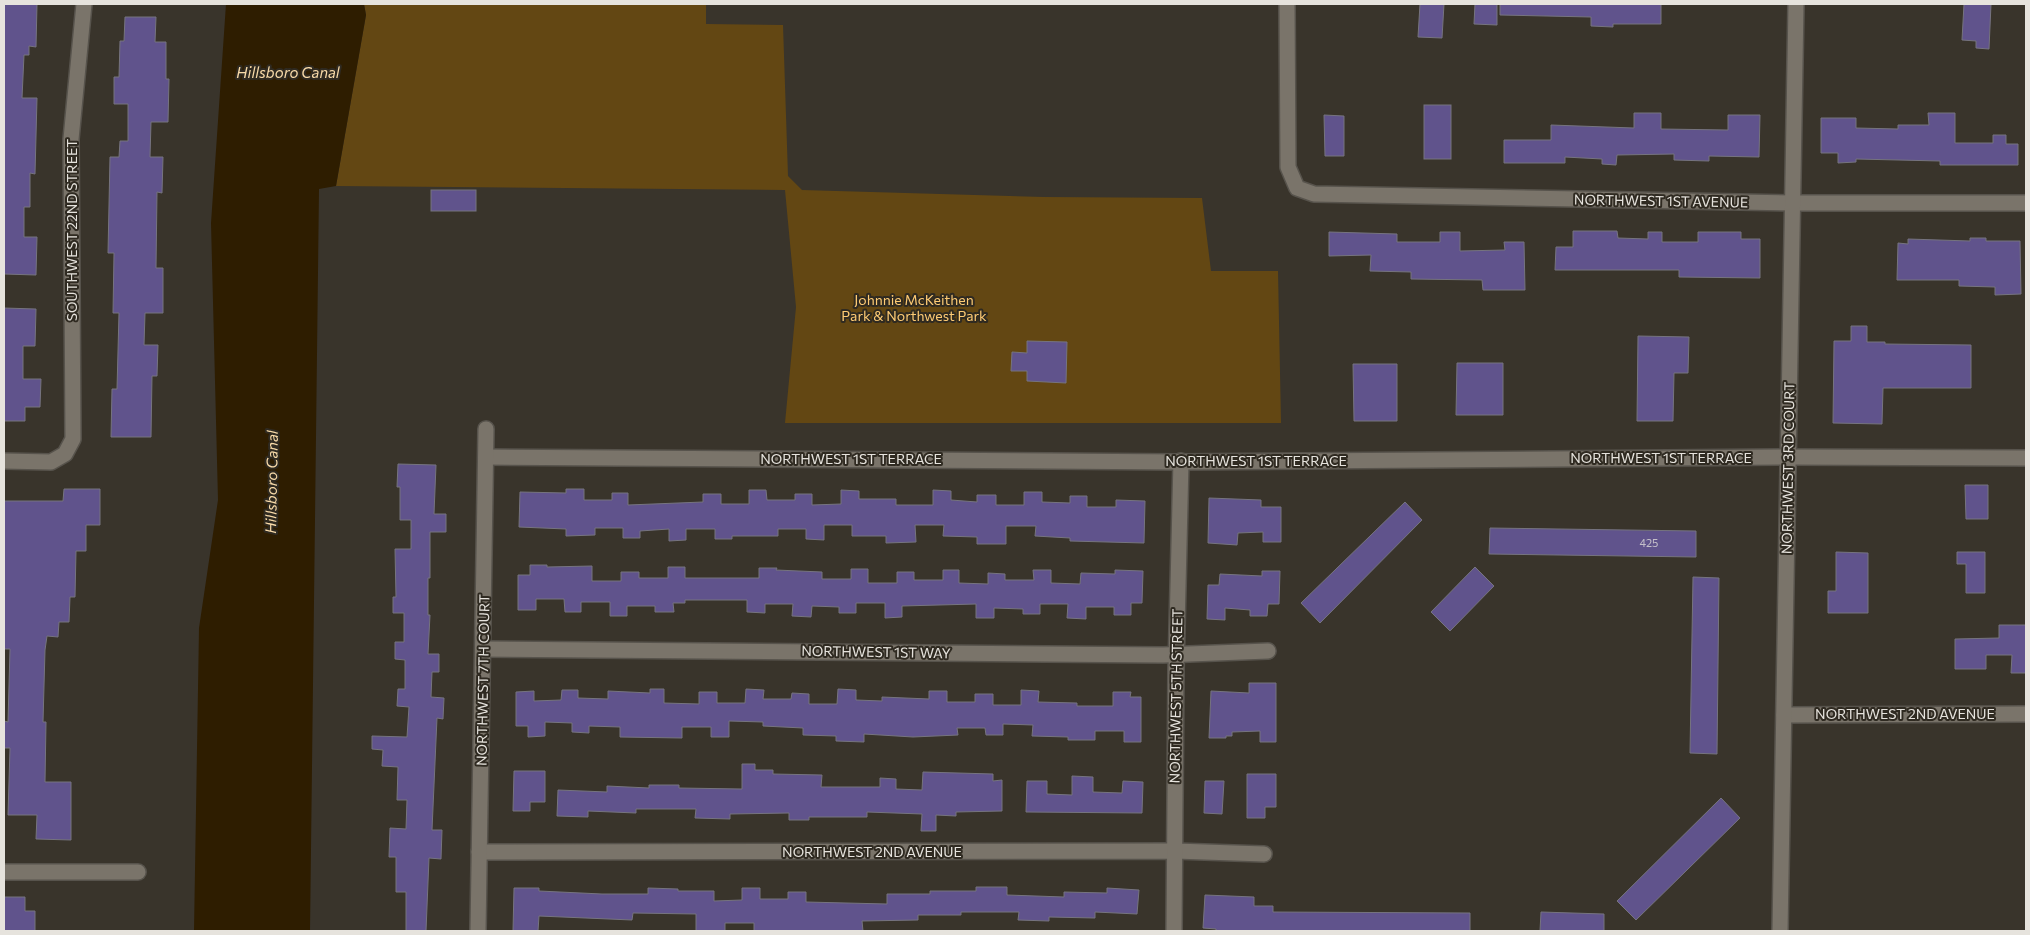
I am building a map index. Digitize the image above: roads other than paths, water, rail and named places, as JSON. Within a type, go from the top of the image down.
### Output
[{"type":"street","name":"SOUTHWEST 22ND STREET","points":[[4,462],[51,462],[65,454],[74,439],[71,139],[84,4]]},
{"type":"street","name":"NORTHWEST 1ST AVENUE","points":[[1287,4],[1288,167],[1297,188],[1314,194],[1793,203],[2026,203]]},
{"type":"street","name":"NORTHWEST 3RD COURT","points":[[1780,931],[1796,4]]},
{"type":"street","name":"NORTHWEST 7TH COURT","points":[[478,931],[486,429]]},
{"type":"street","name":"NORTHWEST 1ST TERRACE","points":[[486,457],[1181,461],[1788,457],[2026,458]]},
{"type":"street","name":"NORTHWEST 5TH STREET","points":[[1174,931],[1176,655],[1181,461]]},
{"type":"street","name":"NORTHWEST 1ST WAY","points":[[483,649],[1176,655],[1268,651]]},
{"type":"street","name":"NORTHWEST 2ND AVENUE","points":[[1784,716],[2026,714]]},
{"type":"street","name":"NORTHWEST 2ND AVENUE","points":[[479,852],[1175,851],[1264,854]]},
{"type":"street","points":[[4,872],[138,872]]},
{"type":"water","name":"Hillsboro Canal","points":[[226,4],[364,4],[366,15],[336,186],[319,189],[310,931],[194,931],[199,628],[218,500],[211,223]]},
{"type":"park label","name":"Johnnie McKeithen Park & Northwest Park","points":[[914,308]]}]
